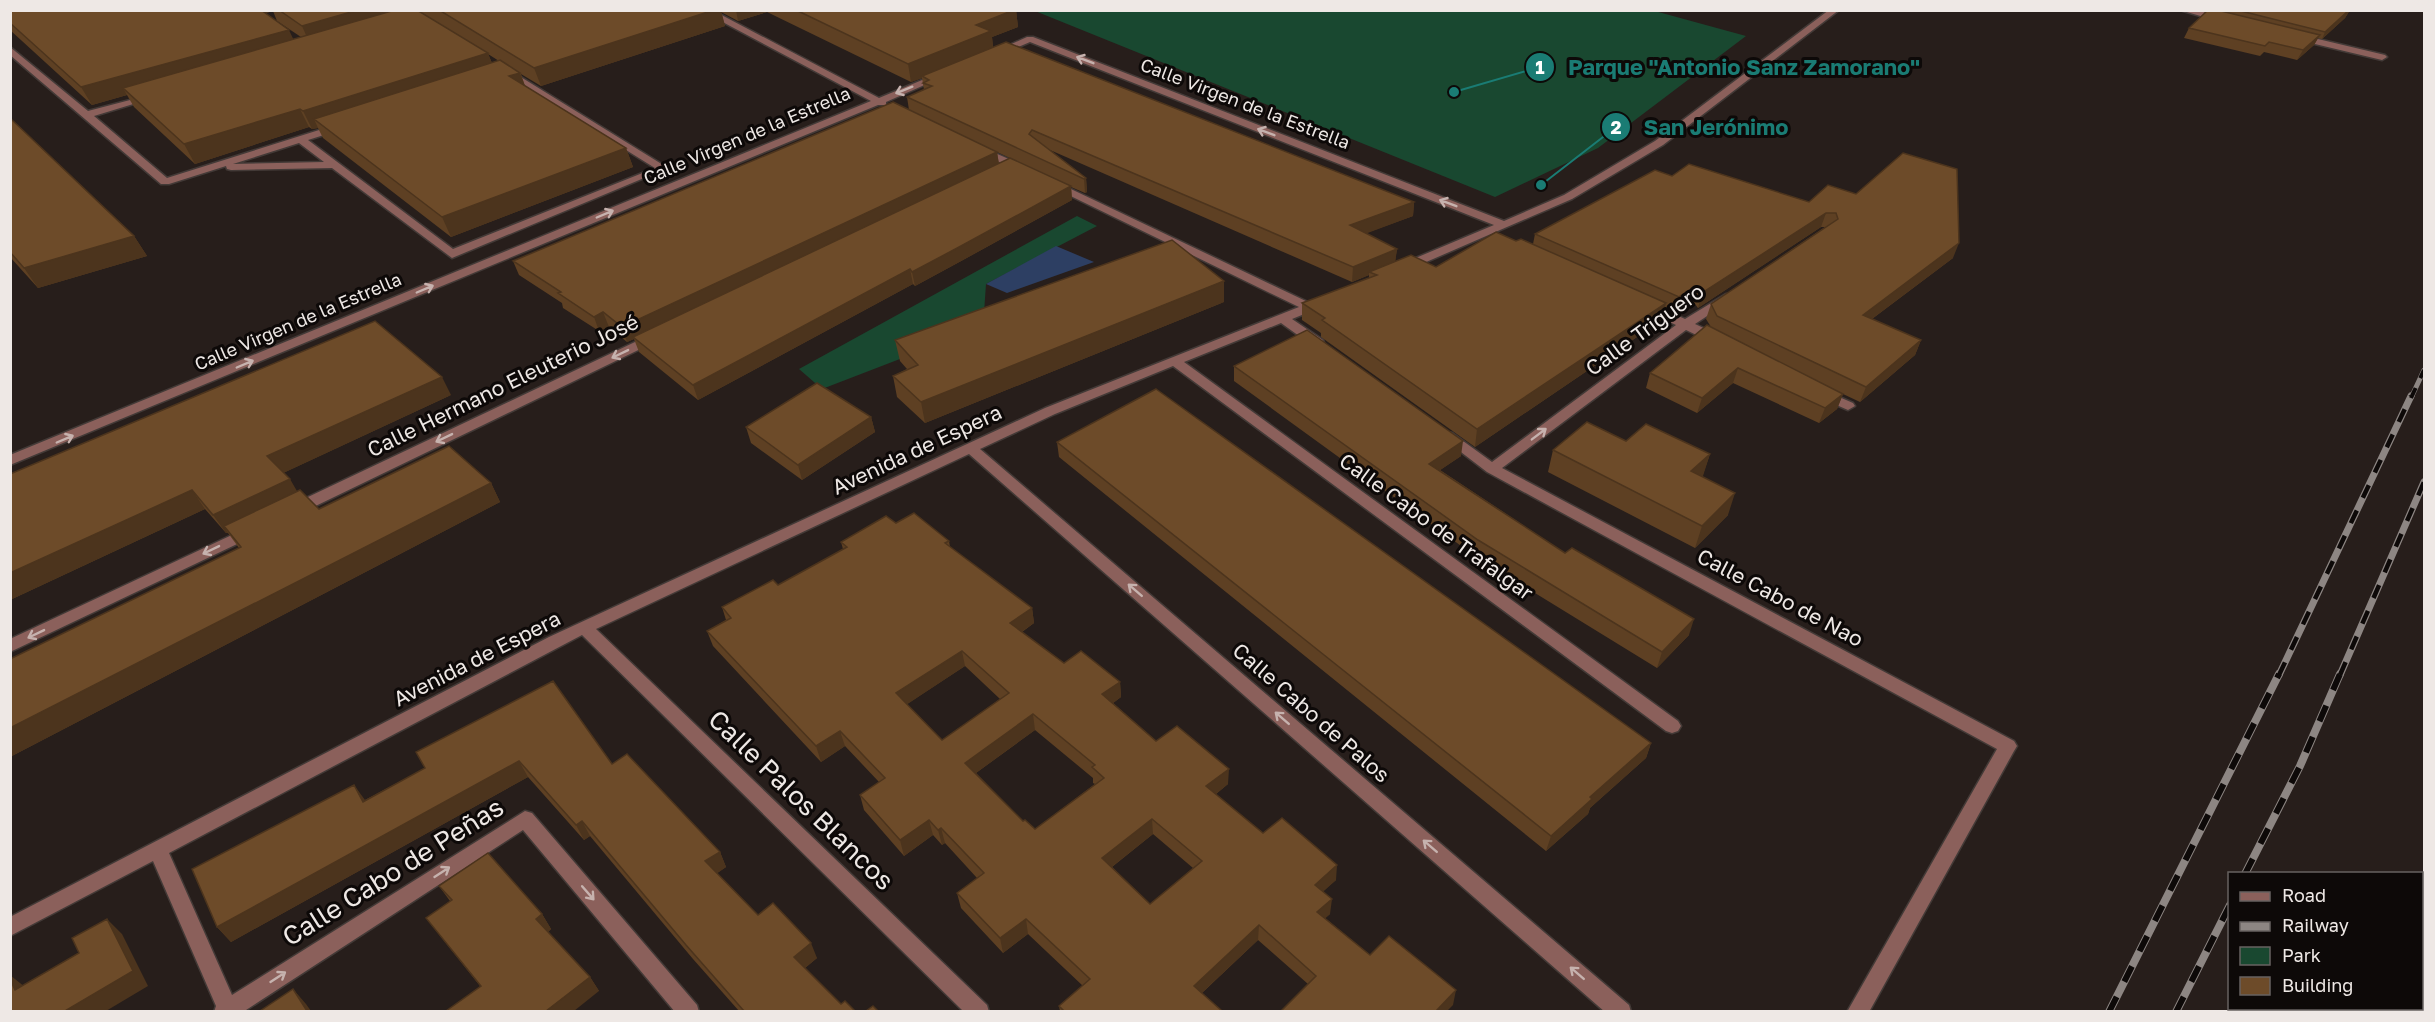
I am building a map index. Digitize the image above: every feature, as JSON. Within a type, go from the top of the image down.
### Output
[{"type":"street","points":[[704,10],[883,103]]},
{"type":"street","points":[[1389,274],[1490,236],[1502,224],[1568,197],[1659,143],[1835,10]]},
{"type":"street","points":[[2184,10],[2231,21]]},
{"type":"street","points":[[2289,35],[2382,57]]},
{"type":"street","name":"Calle Virgen de la Estrella","points":[[987,57],[1030,39],[1502,224]]},
{"type":"street","points":[[10,50],[165,182],[354,122]]},
{"type":"street","name":"Calle Virgen de la Estrella","points":[[10,461],[883,103],[954,70]]},
{"type":"street","points":[[300,139],[452,254],[663,168],[501,72]]},
{"type":"street","points":[[86,115],[164,92]]},
{"type":"street","points":[[972,145],[1309,307]]},
{"type":"street","points":[[213,167],[334,165]]},
{"type":"street","points":[[992,175],[1013,165]]},
{"type":"street","name":"Calle Triguero","points":[[1492,469],[1686,324],[1736,291]]},
{"type":"street","name":"Avenida de Espera","points":[[10,927],[585,628],[1050,411],[1329,299]]},
{"type":"street","points":[[1633,300],[1727,344]]},
{"type":"street","points":[[1281,317],[1329,351]]},
{"type":"street","name":"Calle Hermano Eleuterio José","points":[[280,517],[668,330]]},
{"type":"street","name":"Calle Cabo de Trafalgar","points":[[1174,361],[1672,726]]},
{"type":"street","points":[[1808,386],[1848,406]]},
{"type":"street","name":"Calle Cabo de Nao","points":[[1435,427],[1492,469],[2008,746],[1857,1011]]},
{"type":"street","name":"Calle Cabo de Palos","points":[[970,448],[1621,1011]]},
{"type":"street","points":[[10,646],[258,527]]},
{"type":"street","name":"Calle Palos Blancos","points":[[585,628],[979,1011]]},
{"type":"street","name":"Calle Cabo de Peñas","points":[[158,850],[226,1010],[525,819],[682,1009]]},
{"type":"green space","points":[[1651,10],[1746,36],[1598,148],[1495,197],[1035,11]]},
{"type":"green space","points":[[1077,216],[1097,226],[986,284],[983,327],[822,389],[799,369]]},
{"type":"green space","points":[[2423,878],[2424,878],[2423,1000]]},
{"type":"water","points":[[1056,246],[1094,262],[1007,293],[986,284]]},
{"type":"building","points":[[10,10],[261,10],[289,30],[81,87],[10,23]]},
{"type":"building","points":[[279,10],[358,10],[302,26]]},
{"type":"building","points":[[395,10],[417,10],[488,53],[303,111],[300,109],[184,144],[123,88]]},
{"type":"building","points":[[439,10],[714,10],[534,68]]},
{"type":"building","points":[[796,10],[1014,10],[976,25],[991,31],[908,64]]},
{"type":"building","points":[[2208,10],[2217,10],[2320,35],[2303,50],[2269,42],[2265,46],[2189,28]]},
{"type":"building","points":[[2237,10],[2349,10],[2325,32]]},
{"type":"building","points":[[1006,42],[1414,202],[1350,225],[1397,249],[1353,267],[1032,130],[1029,134],[1086,178],[907,97],[932,86],[923,83],[929,80],[922,76]]},
{"type":"building","points":[[500,60],[520,73],[509,76],[626,148],[442,217],[314,119]]},
{"type":"building","points":[[893,102],[997,152],[622,327],[603,312],[594,317],[513,261]]},
{"type":"building","points":[[10,118],[134,236],[24,268],[10,252]]},
{"type":"building","points":[[1903,153],[1957,169],[1959,243],[1863,315],[1921,340],[1866,387],[1717,316],[1711,304],[1838,219],[1836,213],[1826,213],[1702,293],[1696,286],[1679,297],[1535,234],[1655,170],[1672,176],[1689,164],[1809,202],[1828,185],[1856,194]]},
{"type":"building","points":[[1010,158],[1071,186],[912,272],[910,269],[693,385],[633,337]]},
{"type":"building","points":[[1496,232],[1516,241],[1521,239],[1666,303],[1477,429],[1322,320],[1325,318],[1302,303],[1377,275],[1369,272],[1411,255],[1436,267]]},
{"type":"building","points":[[1172,240],[1224,281],[921,402],[893,376],[918,365],[895,340]]},
{"type":"building","points":[[375,321],[442,377],[267,456],[290,479],[213,515],[192,490],[10,573],[10,474]]},
{"type":"building","points":[[1707,325],[1843,394],[1825,408],[1738,368],[1702,398],[1650,373]]},
{"type":"building","points":[[1307,330],[1463,441],[1429,464],[1565,553],[1572,548],[1694,619],[1662,652],[1478,540],[1234,366]]},
{"type":"building","points":[[817,383],[871,417],[798,465],[746,427]]},
{"type":"building","points":[[1156,389],[1651,743],[1590,797],[1592,799],[1551,836],[1057,442]]},
{"type":"building","points":[[1587,422],[1626,441],[1646,424],[1710,454],[1691,471],[1735,493],[1702,526],[1553,450]]},
{"type":"building","points":[[449,446],[491,483],[10,728],[10,659],[241,547],[224,526],[300,490],[319,509]]},
{"type":"building","points":[[914,513],[949,541],[945,543],[1032,608],[1010,623],[1064,663],[1081,651],[1120,682],[1102,694],[1156,741],[1177,726],[1229,769],[1206,786],[1263,833],[1282,818],[1337,865],[1315,885],[1332,899],[1317,912],[1370,955],[1389,936],[1456,990],[1436,1011],[1281,1011],[1316,976],[1259,925],[1194,986],[1222,1011],[1064,1011],[1059,1006],[1090,979],[1026,919],[1000,938],[957,893],[984,873],[941,828],[938,830],[929,820],[900,840],[860,795],[885,778],[840,731],[816,746],[707,631],[731,618],[722,607],[773,580],[778,585],[847,547],[841,542],[886,516],[896,523]],"holes":[[[962,651],[1009,693],[942,740],[896,693]],[[1033,714],[1095,765],[1092,767],[1104,778],[1035,829],[1025,820],[1023,821],[965,763]],[[1152,819],[1202,861],[1150,904],[1102,858]]]},
{"type":"building","points":[[553,681],[612,764],[627,754],[720,852],[705,861],[758,915],[773,903],[811,943],[794,957],[841,1004],[845,1001],[855,1011],[744,1011],[582,821],[576,825],[519,761],[217,927],[192,869],[354,785],[363,802],[425,768],[416,752]]},
{"type":"building","points":[[488,853],[542,914],[536,919],[590,977],[546,1011],[446,1011],[481,986],[426,918],[452,900],[439,886]]},
{"type":"building","points":[[107,919],[133,971],[65,1011],[10,1011],[10,979],[15,990],[79,953],[72,938]]},
{"type":"building","points":[[293,989],[307,1011],[260,1011]]},
{"type":"building","points":[[873,1006],[878,1011],[866,1011]]},
{"type":"railway","points":[[2411,398],[2424,370]]},
{"type":"railway","points":[[2279,675],[2411,396]]},
{"type":"railway","points":[[2340,675],[2424,482]]},
{"type":"railway","points":[[2109,1012],[2279,674]]},
{"type":"railway","points":[[2246,872],[2300,766],[2340,674]]},
{"type":"railway","points":[[2176,1012],[2228,909]]},
{"type":"place","name":"Parque \"Antonio Sanz Zamorano\"","points":[[1454,92]]},
{"type":"place","name":"San Jerónimo","points":[[1541,185]]}]
